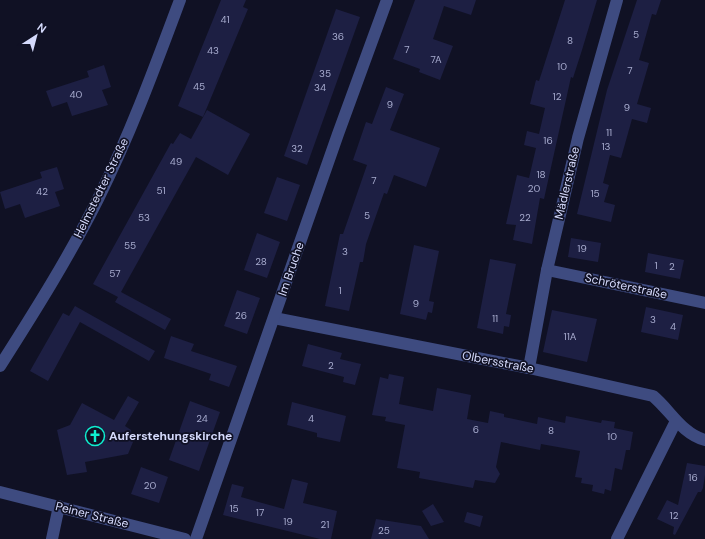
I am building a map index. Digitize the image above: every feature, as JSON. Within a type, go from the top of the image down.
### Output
[{"type":"street","name":"Helmstedter Straße","points":[[0,366],[52,283],[98,198],[140,102],[180,0]]},
{"type":"street","name":"Im Bruche","points":[[196,539],[338,134],[387,0]]},
{"type":"street","name":"Mädlerstraße","points":[[529,368],[547,270],[578,138],[617,0]]},
{"type":"street","name":"Schröterstraße","points":[[547,270],[705,303]]},
{"type":"street","name":"Olbersstraße","points":[[274,318],[529,368],[653,396],[664,405],[676,421],[697,438],[705,440]]},
{"type":"street","points":[[618,539],[676,421]]},
{"type":"street","name":"Peiner Straße","points":[[0,492],[184,539]]},
{"type":"street","points":[[52,539],[58,506]]},
{"type":"building","points":[[221,0],[246,0],[243,7],[248,9],[203,117],[178,106]]},
{"type":"building","points":[[415,0],[476,0],[471,15],[444,6],[433,39],[453,46],[440,80],[419,72],[420,69],[393,59]]},
{"type":"building","points":[[565,0],[597,0],[573,78],[571,77],[544,199],[540,198],[532,244],[513,240],[516,225],[506,224],[517,175],[529,178],[536,148],[524,145],[527,131],[539,134],[545,108],[530,104],[536,80],[539,81]]},
{"type":"building","points":[[637,0],[661,0],[656,15],[652,14],[639,60],[649,63],[637,104],[651,108],[647,123],[632,119],[621,158],[610,155],[603,183],[609,185],[604,202],[615,205],[611,222],[577,214],[607,90]]},
{"type":"building","points":[[336,9],[360,17],[307,165],[284,156]]},
{"type":"building","points":[[104,65],[111,87],[102,90],[108,105],[72,116],[67,102],[52,107],[46,91],[89,77],[87,71]]},
{"type":"building","points":[[386,87],[404,94],[390,130],[440,148],[426,187],[394,175],[387,194],[384,193],[366,244],[363,262],[360,262],[349,311],[325,306],[340,234],[343,234],[367,165],[353,160],[366,122],[372,124]]},
{"type":"building","points":[[207,110],[250,134],[228,175],[196,157],[121,292],[171,319],[165,330],[115,302],[118,297],[93,284],[171,143],[173,144],[180,133],[191,139]]},
{"type":"building","points":[[57,167],[64,189],[55,192],[60,206],[25,218],[20,204],[5,209],[0,192],[42,178],[40,172]]},
{"type":"building","points":[[277,177],[300,185],[287,221],[264,213]]},
{"type":"building","points":[[257,233],[280,242],[267,278],[244,270]]},
{"type":"building","points":[[571,238],[601,243],[598,262],[568,257]]},
{"type":"building","points":[[414,245],[439,251],[429,301],[434,302],[432,313],[428,312],[426,320],[400,314]]},
{"type":"building","points":[[648,253],[684,260],[680,279],[645,272]]},
{"type":"building","points":[[490,259],[516,264],[506,314],[511,315],[509,327],[504,326],[503,334],[477,328]]},
{"type":"building","points":[[237,290],[260,298],[247,334],[224,326]]},
{"type":"building","points":[[75,306],[155,351],[149,361],[80,322],[48,381],[30,371],[63,313],[69,316]]},
{"type":"building","points":[[646,307],[683,315],[678,340],[641,332]]},
{"type":"building","points":[[552,310],[597,319],[587,362],[543,352]]},
{"type":"building","points":[[171,336],[194,344],[191,351],[237,366],[229,387],[209,380],[211,374],[164,358]]},
{"type":"building","points":[[308,344],[342,353],[340,359],[361,364],[355,385],[343,382],[344,377],[302,366]]},
{"type":"building","points":[[389,374],[404,377],[399,404],[433,411],[437,388],[471,395],[467,419],[488,423],[490,411],[504,414],[504,417],[537,424],[538,417],[565,423],[566,416],[601,423],[602,420],[615,422],[614,428],[633,432],[630,450],[626,450],[622,470],[615,468],[611,491],[605,489],[604,494],[592,491],[593,485],[581,483],[582,478],[575,477],[580,451],[541,444],[540,450],[501,442],[496,467],[500,474],[495,483],[475,480],[473,488],[419,478],[420,472],[397,468],[405,425],[385,421],[386,417],[372,415],[380,377],[388,379]]},
{"type":"building","name":"Auferstehungskirche","points":[[128,396],[139,402],[125,426],[131,430],[133,442],[128,454],[85,462],[87,472],[67,475],[57,430],[70,425],[82,403],[114,420]]},
{"type":"building","points":[[190,401],[220,412],[199,471],[169,460]]},
{"type":"building","points":[[292,402],[346,416],[340,442],[317,437],[317,433],[287,425]]},
{"type":"building","points":[[687,463],[705,466],[703,488],[701,492],[698,492],[675,535],[673,534],[674,527],[657,519],[667,500],[678,505]]},
{"type":"building","points":[[141,467],[168,477],[159,503],[131,494]]},
{"type":"building","points":[[292,479],[308,483],[303,503],[337,511],[331,539],[320,539],[223,515],[232,484],[244,487],[241,497],[284,509]]},
{"type":"building","points":[[433,504],[444,522],[431,526],[422,511]]},
{"type":"building","points":[[467,512],[483,516],[480,527],[464,522]]},
{"type":"building","points":[[376,519],[421,526],[429,539],[371,539]]},
{"type":"place","name":"Auferstehungskirche","points":[[95,436]]}]
